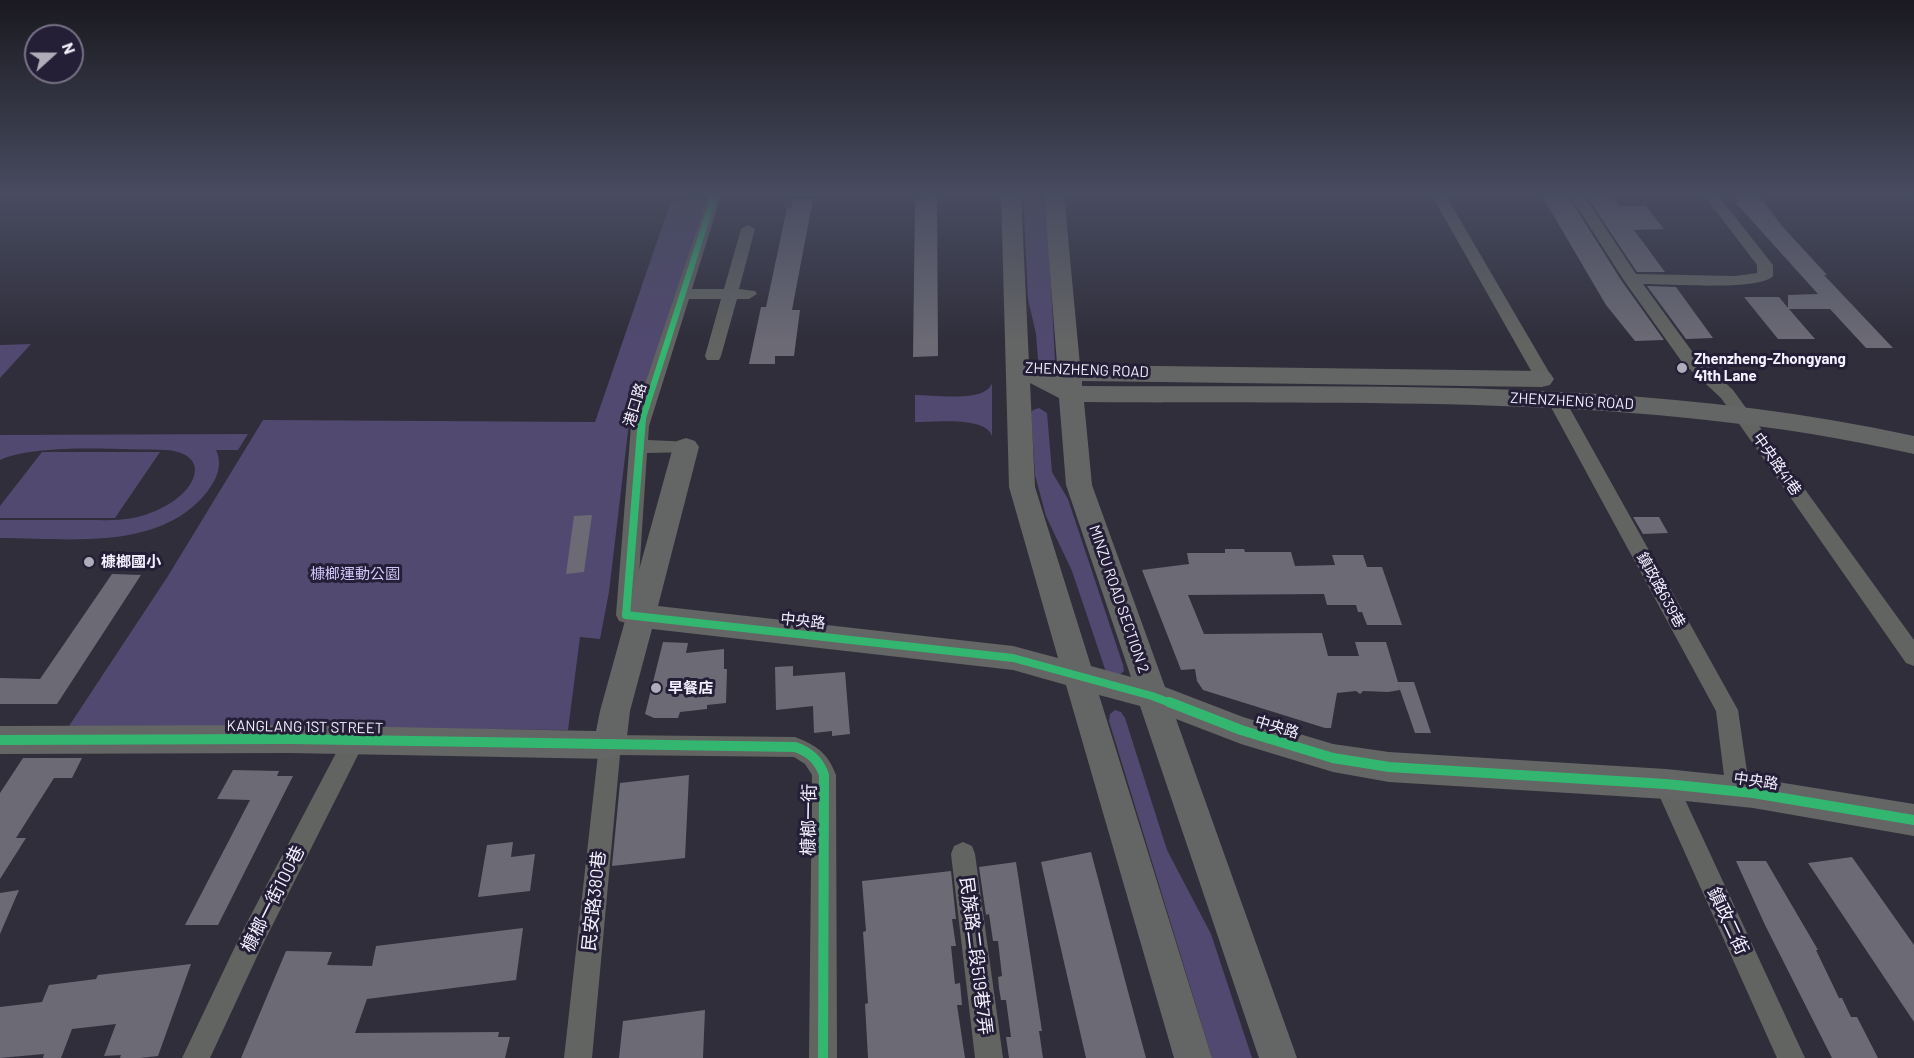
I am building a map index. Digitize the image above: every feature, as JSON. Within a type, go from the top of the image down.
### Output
[{"type":"street","name":"港口路","points":[[641,616],[626,615],[640,426],[699,243]]},
{"type":"street","points":[[713,356],[744,243]]},
{"type":"street","points":[[1013,243],[1022,487],[1192,1058]]},
{"type":"street","name":"MINZU ROAD SECTION 2","points":[[1058,243],[1079,485],[1278,1058]]},
{"type":"street","name":"鎮政路639巷","points":[[1466,243],[1727,710],[1738,792]]},
{"type":"street","name":"中央路41巷","points":[[1608,243],[1688,358],[1726,394],[1742,415],[1914,657]]},
{"type":"street","points":[[1631,279],[1752,279],[1765,276],[1765,265],[1748,243]]},
{"type":"street","points":[[683,294],[749,294]]},
{"type":"street","name":"ZHENZHENG ROAD","points":[[1018,367],[1070,383],[1549,389],[1726,394],[1840,412],[1914,429]]},
{"type":"street","name":"ZHENZHENG ROAD","points":[[1549,389],[1843,429],[1914,445]]},
{"type":"street","points":[[610,745],[615,711],[686,447],[639,446]]},
{"type":"street","name":"中央路","points":[[641,616],[1013,658],[1152,696],[1241,730],[1333,758],[1389,767],[1666,784],[1738,792],[1914,820]]},
{"type":"street","name":"KANGLANG 1ST STREET","points":[[1,741],[354,741],[610,745]]},
{"type":"street","name":"槺榔一街100巷","points":[[196,1058],[252,939],[354,741]]},
{"type":"street","name":"民安路380巷","points":[[578,1058],[610,745]]},
{"type":"street","name":"槺榔一街","points":[[610,745],[795,747],[816,758],[824,775],[823,1058]]},
{"type":"street","name":"鎮政二街","points":[[1666,784],[1791,1058]]},
{"type":"street","name":"民族路二段519巷7弄","points":[[963,854],[989,1058]]},
{"type":"green space","name":"槺榔運動公園","points":[[656,243],[694,243],[635,423],[629,423],[609,592],[600,639],[580,637],[568,730],[69,726],[168,576],[263,420],[595,422]]},
{"type":"green space","points":[[1025,243],[1049,243],[1055,359],[1053,363],[1041,364],[1038,359],[1036,334],[1028,299]]},
{"type":"green space","points":[[31,344],[0,378],[0,345]]},
{"type":"green space","points":[[992,383],[992,436],[980,425],[970,423],[915,422],[915,395],[970,396],[988,389]]},
{"type":"green space","points":[[1039,408],[1047,413],[1052,472],[1068,499],[1123,665],[1124,671],[1117,677],[1110,675],[1105,669],[1072,571],[1046,516],[1035,475],[1031,413]]},
{"type":"green space","points":[[248,434],[238,450],[216,450],[219,466],[211,487],[187,511],[164,524],[139,533],[111,538],[0,538],[0,520],[116,520],[149,513],[175,500],[184,492],[194,476],[195,469],[193,462],[187,456],[166,450],[57,449],[35,451],[0,460],[0,435]]},
{"type":"green space","points":[[42,452],[160,452],[115,518],[0,518],[0,506]]},
{"type":"green space","points":[[1115,710],[1121,712],[1125,718],[1167,850],[1211,934],[1252,1058],[1212,1058],[1109,721],[1110,714]]},
{"type":"building","points":[[779,243],[805,243],[792,310],[800,310],[794,356],[775,356],[775,364],[749,364],[761,307],[766,307]]},
{"type":"building","points":[[914,243],[937,243],[938,356],[913,357]]},
{"type":"building","points":[[1570,243],[1598,243],[1664,340],[1635,341],[1606,305]]},
{"type":"building","points":[[1618,243],[1644,243],[1665,272],[1637,272]]},
{"type":"building","points":[[1772,243],[1798,243],[1827,275],[1824,275],[1893,348],[1866,348],[1830,309],[1789,309],[1815,339],[1778,339],[1744,297],[1779,297],[1788,308],[1788,295],[1818,294]]},
{"type":"building","points":[[1647,286],[1676,287],[1713,338],[1686,339]]},
{"type":"building","points":[[592,515],[584,572],[566,574],[574,516]]},
{"type":"building","points":[[1633,517],[1659,517],[1668,533],[1643,534]]},
{"type":"building","points":[[1225,549],[1244,549],[1245,552],[1291,552],[1295,566],[1335,565],[1332,555],[1363,555],[1367,567],[1382,567],[1402,625],[1367,625],[1362,612],[1358,612],[1356,605],[1327,605],[1324,594],[1188,595],[1204,634],[1322,633],[1328,656],[1359,656],[1355,642],[1386,642],[1398,682],[1414,682],[1431,733],[1415,733],[1398,684],[1400,690],[1388,692],[1337,693],[1331,728],[1203,690],[1197,681],[1195,669],[1181,670],[1142,570],[1189,564],[1187,553],[1225,553]]},
{"type":"building","points":[[112,574],[141,575],[57,704],[0,704],[0,678],[40,679]]},
{"type":"building","points":[[663,642],[688,643],[686,653],[724,649],[724,669],[727,669],[726,703],[707,705],[707,709],[680,712],[678,718],[654,718],[645,714]]},
{"type":"building","points":[[793,666],[793,676],[845,672],[850,734],[832,736],[832,731],[814,733],[813,706],[776,710],[775,667]]},
{"type":"building","points":[[23,758],[82,758],[72,778],[54,778],[16,838],[26,838],[0,879],[0,793]]},
{"type":"building","points":[[233,770],[279,771],[277,776],[293,776],[218,925],[185,925],[250,800],[217,799]]},
{"type":"building","points":[[689,775],[685,858],[612,866],[620,783]]},
{"type":"building","points":[[513,842],[511,857],[535,854],[530,891],[478,897],[487,845]]},
{"type":"building","points":[[1091,852],[1146,1058],[1086,1058],[1041,862]]},
{"type":"building","points":[[1852,857],[1914,945],[1914,1022],[1808,863]]},
{"type":"building","points":[[1736,861],[1766,861],[1818,950],[1816,950],[1839,998],[1842,998],[1851,1017],[1857,1017],[1878,1058],[1832,1058],[1765,925]]},
{"type":"building","points":[[1016,862],[1042,1031],[1039,1031],[1043,1058],[1009,1058],[1006,1037],[1011,1037],[1006,1000],[1001,1000],[999,988],[998,977],[1002,976],[998,941],[993,941],[989,914],[986,915],[979,867]]},
{"type":"building","points":[[951,871],[956,919],[952,919],[956,946],[951,946],[955,984],[960,983],[962,1005],[957,1005],[965,1058],[868,1058],[865,1004],[868,1003],[863,932],[866,931],[862,881]]},
{"type":"building","points":[[19,890],[0,934],[0,893]]},
{"type":"building","points":[[523,928],[516,980],[367,999],[355,1033],[499,1032],[498,1037],[510,1037],[505,1058],[241,1058],[286,951],[332,952],[327,965],[372,966],[376,946]]},
{"type":"building","points":[[191,964],[158,1056],[120,1058],[121,1055],[104,1056],[116,1024],[72,1029],[61,1058],[43,1058],[44,1054],[0,1058],[0,1007],[42,1002],[49,985],[96,979],[98,975]]},
{"type":"building","points":[[705,1010],[703,1058],[619,1058],[623,1021]]},
{"type":"cycle path","points":[[699,243],[640,426],[626,615],[1013,658],[1152,696],[1241,730],[1333,758],[1389,767],[1666,784],[1753,793],[1914,820]]},
{"type":"cycle path","points":[[0,740],[289,739],[795,747],[817,760],[824,775],[823,1058]]},
{"type":"place","name":"Zhenzheng-Zhongyang 41th Lane","points":[[1682,368]]},
{"type":"place","name":"槺榔國小","points":[[89,562]]},
{"type":"place","name":"早餐店","points":[[656,688]]}]
